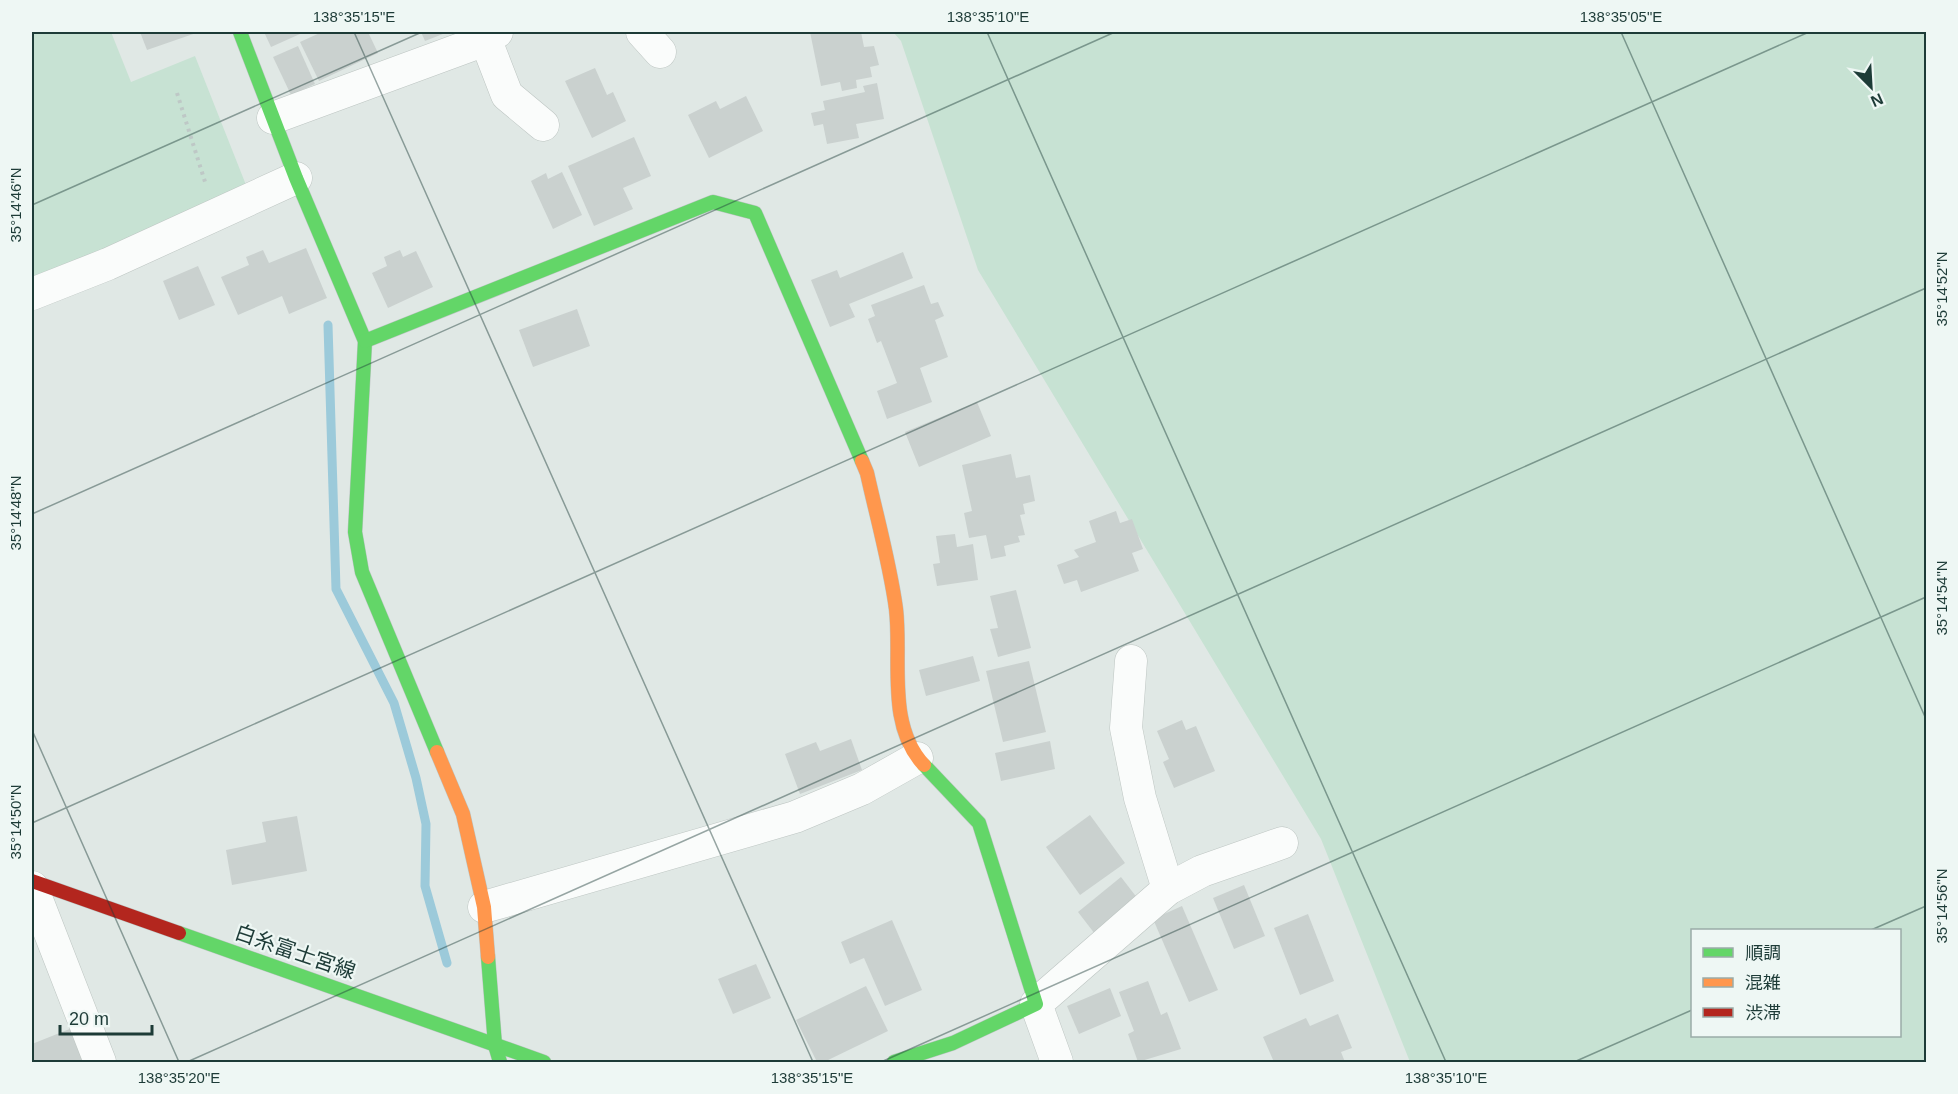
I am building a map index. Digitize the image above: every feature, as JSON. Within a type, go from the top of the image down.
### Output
[{"type":"street","points":[[240,32],[296,178],[365,341],[355,532],[362,572],[463,814],[484,907],[495,1045],[500,1062]]},
{"type":"street","points":[[273,118],[491,35],[507,95],[543,125]]},
{"type":"street","points":[[32,294],[108,264],[296,178]]},
{"type":"street","points":[[365,341],[712,202],[755,213],[867,473],[896,609],[900,716],[917,758],[979,823],[1036,1004],[1057,1062]]},
{"type":"street","points":[[1131,661],[1126,729],[1140,798],[1168,889]]},
{"type":"street","points":[[484,907],[795,817],[862,789],[917,758]]},
{"type":"street","points":[[894,1062],[953,1043],[1036,1004],[1168,889],[1202,871],[1282,843]]},
{"type":"street","name":"白糸富士宮線","points":[[32,881],[544,1062]]},
{"type":"street","points":[[32,887],[100,1062]]},
{"type":"path","points":[[177,93],[215,214]]},
{"type":"green space","points":[[32,32],[111,32],[131,82],[195,56],[246,185],[32,281]]},
{"type":"green space","points":[[893,32],[1926,32],[1926,1062],[1410,1062],[1321,839],[978,270],[901,41]]},
{"type":"building","points":[[140,32],[199,32],[147,50]]},
{"type":"building","points":[[264,32],[299,32],[300,34],[271,47]]},
{"type":"building","points":[[322,32],[368,32],[378,53],[319,81],[300,42]]},
{"type":"building","points":[[421,32],[448,32],[425,41]]},
{"type":"building","points":[[810,32],[861,32],[864,47],[874,46],[879,65],[870,67],[872,77],[856,80],[857,88],[842,91],[840,82],[821,86]]},
{"type":"building","points":[[298,46],[315,84],[291,95],[273,57]]},
{"type":"building","points":[[595,68],[607,95],[613,92],[626,121],[592,138],[565,81]]},
{"type":"building","points":[[877,83],[884,119],[856,124],[859,138],[827,144],[823,124],[814,126],[811,113],[825,110],[823,101],[865,92],[863,86]]},
{"type":"building","points":[[746,96],[763,131],[709,158],[688,115],[716,101],[720,109]]},
{"type":"building","points":[[634,137],[651,176],[623,188],[633,209],[594,226],[568,166]]},
{"type":"building","points":[[562,172],[582,215],[553,229],[531,181],[546,173],[548,179]]},
{"type":"building","points":[[306,248],[327,298],[289,314],[282,296],[238,315],[221,277],[249,265],[246,257],[263,250],[269,263]]},
{"type":"building","points":[[400,250],[403,257],[416,251],[433,287],[388,308],[372,273],[387,266],[384,257]]},
{"type":"building","points":[[903,252],[913,278],[849,304],[855,317],[830,327],[811,280],[837,270],[840,278]]},
{"type":"building","points":[[198,266],[215,305],[179,320],[163,281]]},
{"type":"building","points":[[924,285],[931,304],[938,302],[944,316],[935,320],[948,357],[920,368],[932,402],[887,419],[877,391],[897,383],[881,341],[877,343],[868,319],[875,316],[871,305]]},
{"type":"building","points":[[577,309],[590,346],[533,367],[519,330]]},
{"type":"building","points":[[977,402],[991,436],[919,467],[905,432]]},
{"type":"building","points":[[1011,454],[1016,478],[1030,475],[1035,501],[1023,504],[1025,514],[1020,515],[1025,535],[1018,536],[1020,542],[1004,546],[1006,556],[991,559],[986,535],[969,538],[964,513],[972,511],[962,465]]},
{"type":"building","points":[[1116,511],[1120,523],[1132,519],[1143,549],[1132,553],[1139,571],[1081,592],[1077,580],[1064,584],[1057,565],[1079,557],[1074,550],[1096,542],[1089,521]]},
{"type":"building","points":[[955,534],[957,547],[973,544],[978,580],[937,586],[933,564],[940,563],[936,536]]},
{"type":"building","points":[[1016,590],[1031,648],[998,657],[990,629],[998,628],[990,596]]},
{"type":"building","points":[[973,656],[980,681],[926,696],[919,670]]},
{"type":"building","points":[[1029,661],[1046,732],[1003,742],[986,671]]},
{"type":"building","points":[[1182,720],[1186,730],[1196,726],[1215,771],[1174,788],[1163,762],[1169,759],[1157,731]]},
{"type":"building","points":[[851,739],[862,770],[800,794],[785,754],[816,742],[820,751]]},
{"type":"building","points":[[1050,741],[1055,769],[1001,781],[995,753]]},
{"type":"building","points":[[1090,815],[1125,863],[1080,895],[1046,847]]},
{"type":"building","points":[[297,816],[307,871],[232,885],[226,850],[266,842],[262,822]]},
{"type":"building","points":[[1121,877],[1138,899],[1095,934],[1078,912]]},
{"type":"building","points":[[1244,885],[1265,936],[1234,949],[1213,898]]},
{"type":"building","points":[[1182,906],[1218,990],[1189,1002],[1153,919]]},
{"type":"building","points":[[1308,914],[1334,981],[1300,995],[1274,928]]},
{"type":"building","points":[[892,920],[922,990],[885,1006],[864,958],[850,964],[841,942]]},
{"type":"building","points":[[756,964],[771,998],[733,1014],[718,979]]},
{"type":"building","points":[[1148,981],[1161,1015],[1167,1012],[1181,1049],[1138,1062],[1128,1034],[1134,1031],[1119,992]]},
{"type":"building","points":[[866,986],[888,1031],[824,1062],[817,1062],[796,1020]]},
{"type":"building","points":[[1110,988],[1121,1016],[1079,1034],[1067,1006]]},
{"type":"building","points":[[1338,1014],[1352,1048],[1341,1052],[1345,1062],[1274,1062],[1263,1037],[1306,1018],[1310,1026]]},
{"type":"building","points":[[72,1028],[85,1062],[32,1062],[32,1044]]},
{"type":"waterway","points":[[328,325],[336,589],[394,703],[416,778],[426,824],[425,886],[447,963]]},
{"type":"traffic: fast","points":[[240,32],[296,178],[365,341],[355,532],[362,572],[437,752]]},
{"type":"traffic: fast","points":[[365,341],[713,202],[755,213],[862,461]]},
{"type":"traffic: fast","points":[[894,1062],[953,1043],[1036,1004],[979,823],[924,765]]},
{"type":"traffic: fast","points":[[179,933],[544,1062]]},
{"type":"traffic: fast","points":[[488,957],[495,1045],[500,1062]]},
{"type":"traffic: slow","points":[[862,461],[867,473],[887,558],[896,609],[898,691],[904,731],[912,749],[924,765]]},
{"type":"traffic: slow","points":[[437,752],[463,814],[484,907],[488,957]]},
{"type":"traffic: jam","points":[[32,881],[179,933]]}]
